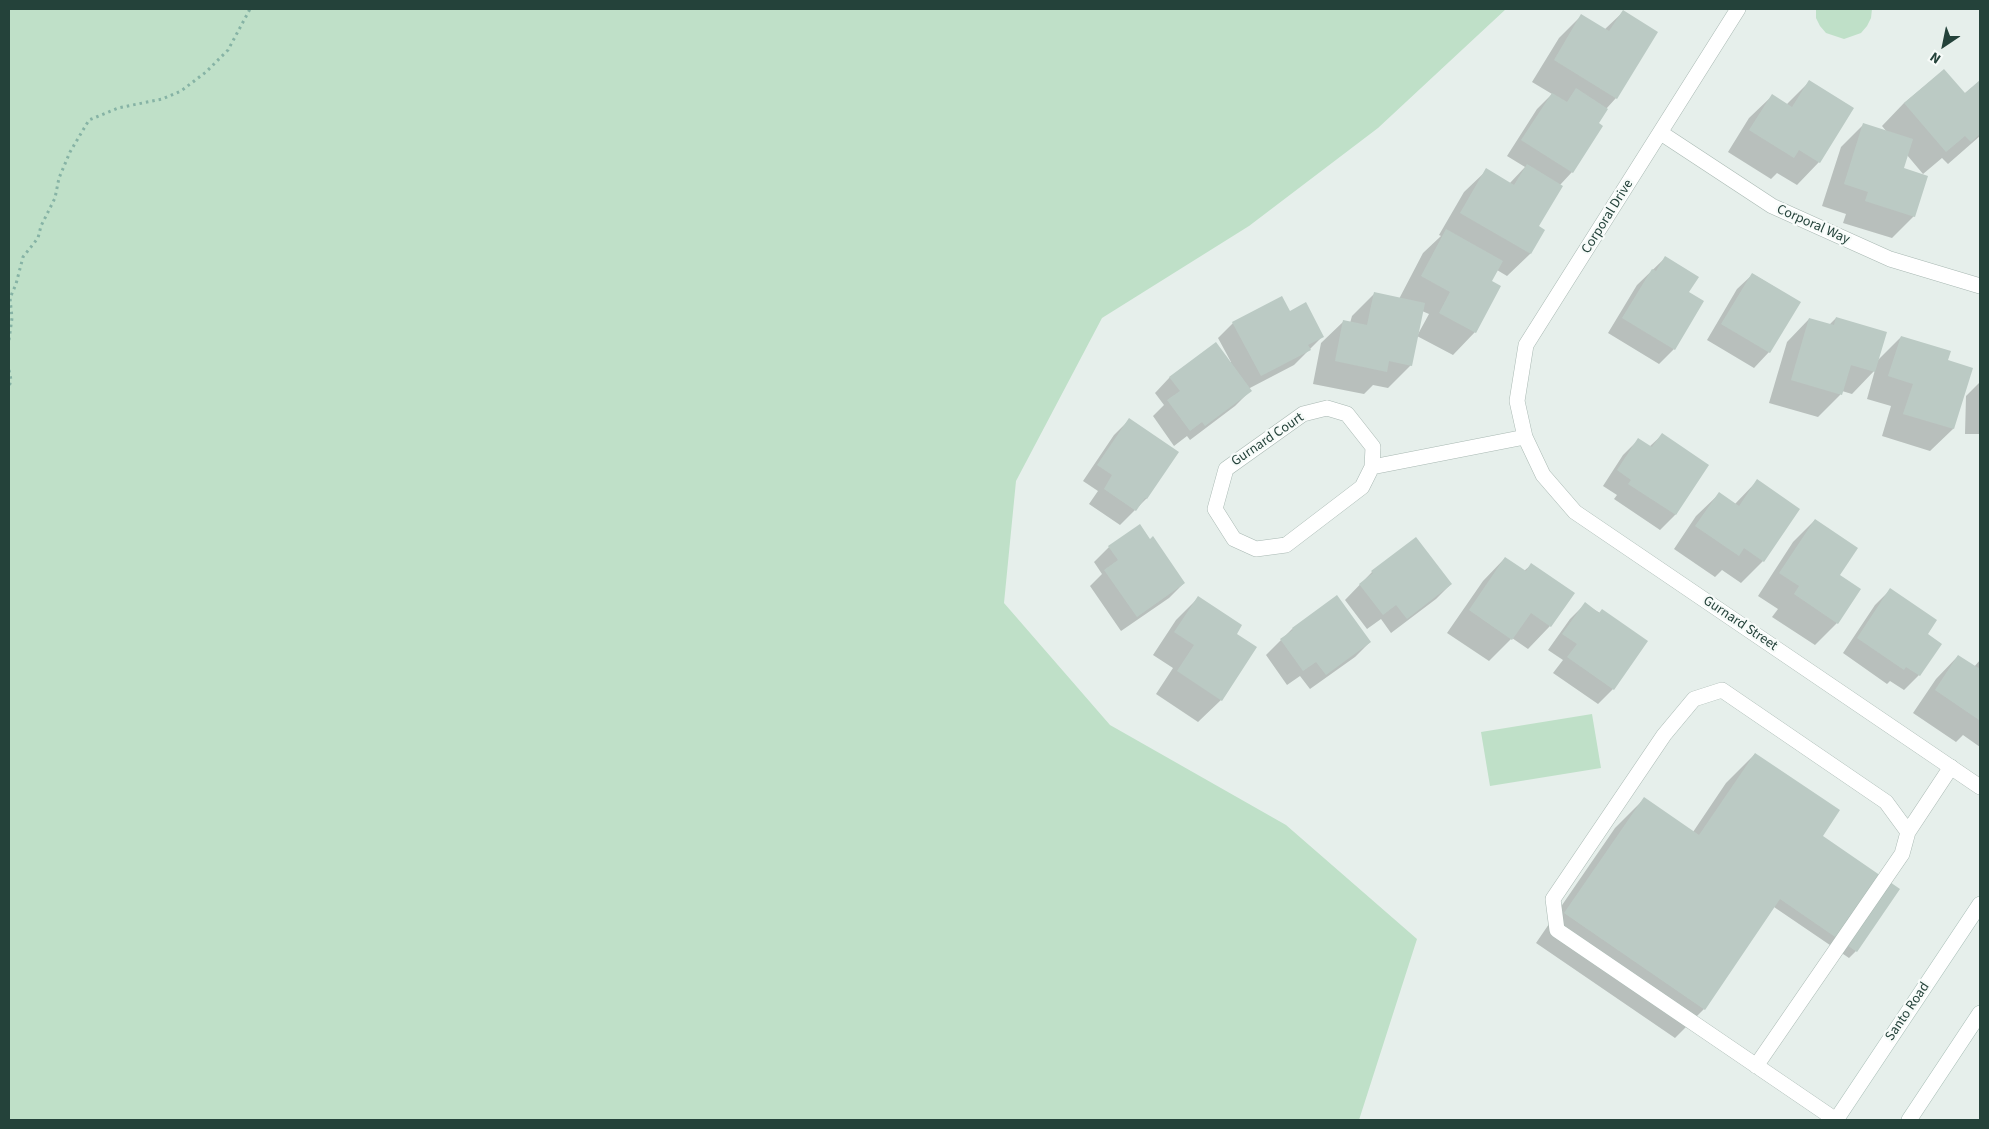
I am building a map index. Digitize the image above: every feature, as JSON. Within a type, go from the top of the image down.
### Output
[{"type":"street","name":"Corporal Drive","points":[[1524,437],[1517,401],[1526,345],[1738,9]]},
{"type":"street","name":"Corporal Way","points":[[1661,133],[1772,206],[1890,259],[1980,286]]},
{"type":"street","name":"Gurnard Court","points":[[1327,408],[1347,414],[1373,446],[1372,467],[1362,487],[1286,545],[1256,549],[1234,539],[1214,509],[1226,469],[1303,414],[1327,408]]},
{"type":"street","points":[[1372,467],[1524,437]]},
{"type":"street","name":"Gurnard Street","points":[[1524,437],[1543,476],[1575,512],[1980,787]]},
{"type":"street","points":[[1836,1120],[1557,930],[1553,899],[1664,734],[1694,699],[1722,690],[1886,802],[1908,832]]},
{"type":"street","points":[[1756,1066],[1902,854],[1908,832],[1951,767]]},
{"type":"street","name":"Santo Road","points":[[1836,1120],[1980,904]]},
{"type":"street","points":[[1909,1120],[1980,1013]]},
{"type":"path","points":[[9,340],[12,318],[10,298],[23,257],[38,238],[41,226],[55,198],[59,178],[70,152],[89,120],[118,108],[162,98],[181,91],[206,72],[228,50],[250,9]]},
{"type":"path","points":[[9,370],[11,380],[9,387]]},
{"type":"green space","points":[[9,9],[1506,9],[1378,128],[1249,226],[1102,318],[1016,481],[1004,603],[1110,725],[1286,825],[1417,939],[1359,1120],[9,1120]]},
{"type":"green space","points":[[1816,9],[1872,9],[1871,18],[1861,33],[1844,39],[1826,33],[1816,18]]},
{"type":"green space","points":[[1592,714],[1601,768],[1490,786],[1481,732]]},
{"type":"building","points":[[1623,10],[1658,32],[1617,99],[1554,60],[1581,14],[1609,31]]},
{"type":"building","points":[[1944,69],[1965,93],[1980,80],[1980,134],[1971,142],[1965,136],[1946,152],[1904,103]]},
{"type":"building","points":[[1809,80],[1854,108],[1820,163],[1799,150],[1794,158],[1749,130],[1772,94],[1792,107]]},
{"type":"building","points":[[1576,88],[1608,109],[1599,123],[1603,126],[1573,173],[1521,140],[1552,93],[1567,102]]},
{"type":"building","points":[[1863,123],[1913,139],[1904,168],[1928,176],[1915,217],[1865,201],[1868,192],[1844,184]]},
{"type":"building","points":[[1527,164],[1563,186],[1539,226],[1545,230],[1531,254],[1460,213],[1486,168],[1514,185]]},
{"type":"building","points":[[1446,229],[1503,261],[1492,281],[1501,286],[1476,333],[1439,313],[1450,292],[1421,276]]},
{"type":"building","points":[[1665,256],[1699,277],[1689,292],[1704,301],[1675,350],[1622,318],[1652,269],[1656,271]]},
{"type":"building","points":[[1752,273],[1801,302],[1770,353],[1721,324]]},
{"type":"building","points":[[1374,292],[1425,303],[1412,366],[1389,361],[1387,372],[1335,361],[1343,320],[1367,325]]},
{"type":"building","points":[[1282,296],[1290,311],[1306,302],[1324,337],[1308,345],[1311,350],[1261,376],[1232,322]]},
{"type":"building","points":[[1836,317],[1887,332],[1875,372],[1851,365],[1842,395],[1791,380],[1809,318],[1834,325]]},
{"type":"building","points":[[1901,336],[1951,351],[1948,360],[1973,368],[1954,429],[1903,414],[1913,384],[1888,376]]},
{"type":"building","points":[[1216,342],[1252,391],[1205,426],[1202,422],[1190,431],[1167,400],[1180,391],[1169,377]]},
{"type":"building","points":[[1129,418],[1179,452],[1147,499],[1145,498],[1136,511],[1104,489],[1112,475],[1097,465]]},
{"type":"building","points":[[1662,433],[1709,465],[1676,515],[1628,484],[1631,480],[1617,470],[1638,438],[1652,447]]},
{"type":"building","points":[[1757,479],[1800,509],[1764,562],[1744,548],[1739,556],[1695,526],[1719,492],[1739,506]]},
{"type":"building","points":[[1815,519],[1858,548],[1840,575],[1861,589],[1838,624],[1794,594],[1799,586],[1779,573]]},
{"type":"building","points":[[1140,524],[1150,539],[1153,536],[1185,583],[1137,617],[1104,570],[1118,560],[1108,546]]},
{"type":"building","points":[[1416,537],[1452,584],[1407,619],[1396,605],[1383,615],[1359,584],[1373,573],[1371,571]]},
{"type":"building","points":[[1505,557],[1526,571],[1531,563],[1575,593],[1551,627],[1531,613],[1512,640],[1469,610]]},
{"type":"building","points":[[1890,588],[1937,620],[1928,634],[1942,644],[1920,676],[1906,667],[1904,670],[1857,638]]},
{"type":"building","points":[[1337,595],[1371,642],[1326,675],[1316,662],[1303,671],[1280,639]]},
{"type":"building","points":[[1198,596],[1242,625],[1237,634],[1257,647],[1222,701],[1177,671],[1194,645],[1174,632]]},
{"type":"building","points":[[1585,602],[1599,613],[1602,609],[1648,641],[1614,690],[1567,657],[1577,644],[1562,634]]},
{"type":"building","points":[[1958,655],[1980,669],[1979,720],[1935,690]]},
{"type":"building","points":[[1755,753],[1840,810],[1823,836],[1900,889],[1857,952],[1780,899],[1705,1010],[1564,913],[1644,797],[1699,835]]}]
